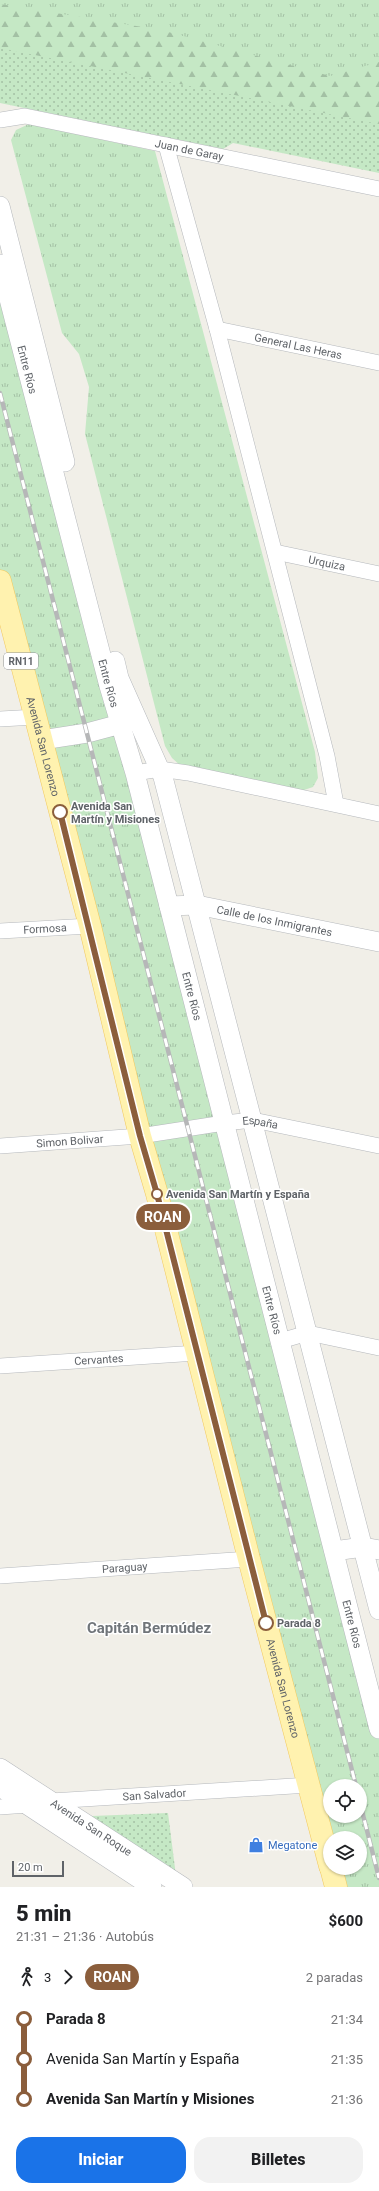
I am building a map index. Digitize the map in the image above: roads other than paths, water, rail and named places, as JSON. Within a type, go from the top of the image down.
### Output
[{"type":"main road","name":"Avenida San Lorenzo","points":[[0,581],[90,926],[140,1136],[154,1182],[323,1841]]},
{"type":"main road","name":"Avenida San Lorenzo","points":[[332,1875],[336,1887]]},
{"type":"street","name":"Juan de Garay","points":[[0,120],[25,116],[379,189]]},
{"type":"street","points":[[166,145],[217,329],[275,552],[327,756],[336,804]]},
{"type":"street","name":"Entre Ríos","points":[[0,206],[119,678],[129,721],[135,773],[379,1729]]},
{"type":"street","name":"Entre Ríos","points":[[0,264],[129,721],[160,769],[197,905],[308,1333],[371,1548],[379,1610]]},
{"type":"street","name":"General Las Heras","points":[[217,329],[379,363]]},
{"type":"street","name":"Urquiza","points":[[275,552],[379,574]]},
{"type":"street","points":[[0,720],[36,717]]},
{"type":"street","points":[[42,740],[87,733],[129,721]]},
{"type":"street","points":[[135,773],[160,769],[188,772],[379,814]]},
{"type":"street","name":"Calle de los Inmigrantes","points":[[169,906],[197,905],[379,942]]},
{"type":"street","name":"Formosa","points":[[0,931],[90,926]]},
{"type":"street","name":"España","points":[[140,1136],[253,1120],[379,1146]]},
{"type":"street","name":"Simon Bolivar","points":[[0,1146],[140,1136]]},
{"type":"street","points":[[280,1341],[308,1333],[379,1348]]},
{"type":"street","name":"Cervantes","points":[[0,1366],[197,1353]]},
{"type":"street","points":[[334,1551],[371,1548]]},
{"type":"street","name":"Paraguay","points":[[0,1576],[250,1559]]},
{"type":"street","name":"Avenida San Roque","points":[[0,1768],[182,1887]]},
{"type":"street","name":"San Salvador","points":[[0,1807],[28,1805],[50,1801],[308,1785]]},
{"type":"street","name":"Avenida San Roque","points":[[0,1787],[152,1887]]},
{"type":"railway","points":[[0,393],[354,1779]]},
{"type":"railway","points":[[365,1823],[379,1878]]},
{"type":"place","name":"Avenida San Martín y Misiones","points":[[60,812]]},
{"type":"place","name":"Avenida San Martín y España","points":[[157,1194]]},
{"type":"place","name":"Parada 8","points":[[266,1623]]},
{"type":"place","name":"Megatone","points":[[256,1845]]},
{"type":"district","name":"Capitán Bermúdez","points":[[149,1628]]}]
